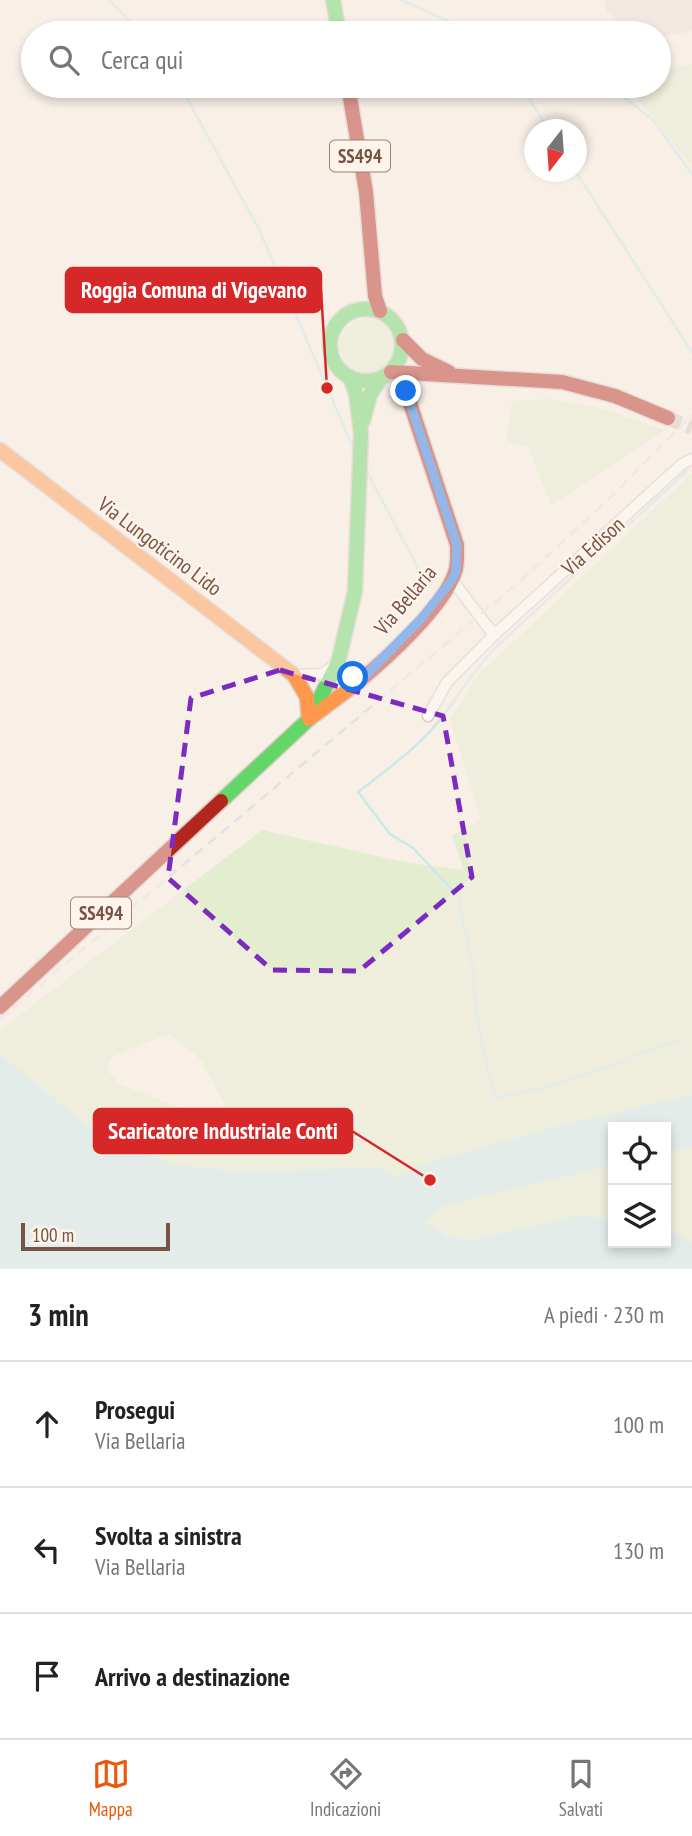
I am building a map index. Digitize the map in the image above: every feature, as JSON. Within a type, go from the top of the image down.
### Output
[{"type":"main road","points":[[333,0],[337,21]]},
{"type":"main road","name":"SS494","points":[[350,98],[380,311]]},
{"type":"main road","name":"SS494","points":[[0,1007],[309,719],[335,669],[355,591],[361,433],[356,394],[350,377],[334,362],[330,344],[336,324],[359,304],[365,287],[369,226]]},
{"type":"main road","points":[[352,311],[370,308],[380,311],[395,322],[403,340],[422,359],[464,377]]},
{"type":"main road","name":"SS494","points":[[361,433],[370,395],[401,357],[403,340]]},
{"type":"main road","points":[[350,377],[360,381],[386,375],[562,382],[615,396],[668,418]]},
{"type":"main road","name":"Via Bellaria","points":[[309,719],[327,710],[359,682],[421,619],[456,571],[457,545],[406,391]]},
{"type":"main road","name":"Via Lungoticino Lido","points":[[0,450],[294,675]]},
{"type":"main road","points":[[294,675],[307,697],[309,719]]},
{"type":"street","name":"Via Edison","points":[[428,716],[447,682],[494,635],[682,464],[692,459]]},
{"type":"street","points":[[452,580],[494,635]]},
{"type":"street","points":[[294,675],[322,674],[335,669],[359,682]]},
{"type":"highlighted area","points":[[280,670],[443,716],[472,877],[359,971],[272,970],[168,878],[191,698]]},
{"type":"shaded area","points":[[605,0],[692,0],[692,31],[671,35],[671,21],[617,21],[607,11]]},
{"type":"green space","points":[[692,64],[692,167],[637,98],[671,98],[671,68]]},
{"type":"green space","points":[[367,319],[386,327],[394,346],[386,365],[367,373],[348,365],[340,346],[348,327]]},
{"type":"green space","points":[[550,399],[600,408],[666,430],[551,505],[528,447],[506,441],[512,401]]},
{"type":"green space","points":[[692,473],[692,1242],[671,1231],[671,1122],[608,1122],[608,1218],[576,1216],[475,1239],[450,1238],[424,1222],[239,1171],[171,1164],[84,1123],[0,1054],[0,1030],[262,830],[409,863],[464,870],[452,836],[481,819],[450,720],[477,676]],"holes":[[[169,1034],[201,1060],[225,1106],[216,1115],[189,1111],[121,1085],[106,1069],[113,1056]]]},
{"type":"water","points":[[0,1054],[84,1123],[171,1164],[239,1171],[382,1168],[398,1177],[424,1164],[565,1124],[692,1095],[692,1147],[671,1152],[671,1122],[608,1122],[608,1166],[446,1205],[425,1222],[450,1238],[475,1239],[576,1216],[608,1218],[608,1248],[671,1248],[671,1231],[692,1242],[692,1269],[0,1269]]},
{"type":"waterway","points":[[109,0],[129,21]]},
{"type":"waterway","points":[[402,0],[448,21]]},
{"type":"waterway","points":[[187,98],[259,229],[353,448]]},
{"type":"waterway","points":[[529,98],[542,119]]},
{"type":"waterway","points":[[625,98],[652,119],[692,174]]},
{"type":"waterway","points":[[582,182],[692,352]]},
{"type":"waterway","points":[[681,1039],[568,1081],[497,1097],[492,1089],[476,1013],[473,968],[461,913],[461,899],[413,848],[390,834],[358,792],[427,735],[495,648],[687,471]]},
{"type":"waterway","points":[[367,472],[425,581]]},
{"type":"tunnel","points":[[668,418],[692,428]]},
{"type":"railway","points":[[0,1019],[525,577],[615,493],[692,415]]},
{"type":"traffic: fast","points":[[333,0],[337,21]]},
{"type":"traffic: fast","points":[[373,309],[392,319],[400,331],[402,345],[400,359],[392,371],[380,379],[359,381],[340,371],[332,359],[330,338],[340,319],[352,311],[373,309]]},
{"type":"traffic: fast","points":[[221,801],[309,719],[338,663],[355,591],[361,433],[356,394],[350,377]]},
{"type":"traffic: fast","points":[[363,421],[370,395],[381,378]]},
{"type":"traffic: slow","points":[[0,450],[294,675],[307,697],[309,719],[357,683]]},
{"type":"traffic: jam","points":[[350,98],[366,192],[375,296],[380,311]]},
{"type":"traffic: jam","points":[[403,340],[422,359],[449,372]]},
{"type":"traffic: jam","points":[[391,372],[562,382],[615,396],[668,418]]},
{"type":"traffic: jam","points":[[357,683],[427,616],[449,586],[457,566],[457,545],[406,391]]},
{"type":"traffic: jam","points":[[0,1007],[221,801]]},
{"type":"place","name":"Roggia Comuna di Vigevano","points":[[327,388]]},
{"type":"place","name":"Scaricatore Industriale Conti","points":[[430,1180]]},
{"type":"route","points":[[353,677],[364,677],[421,619],[456,571],[457,545],[406,391]]}]
